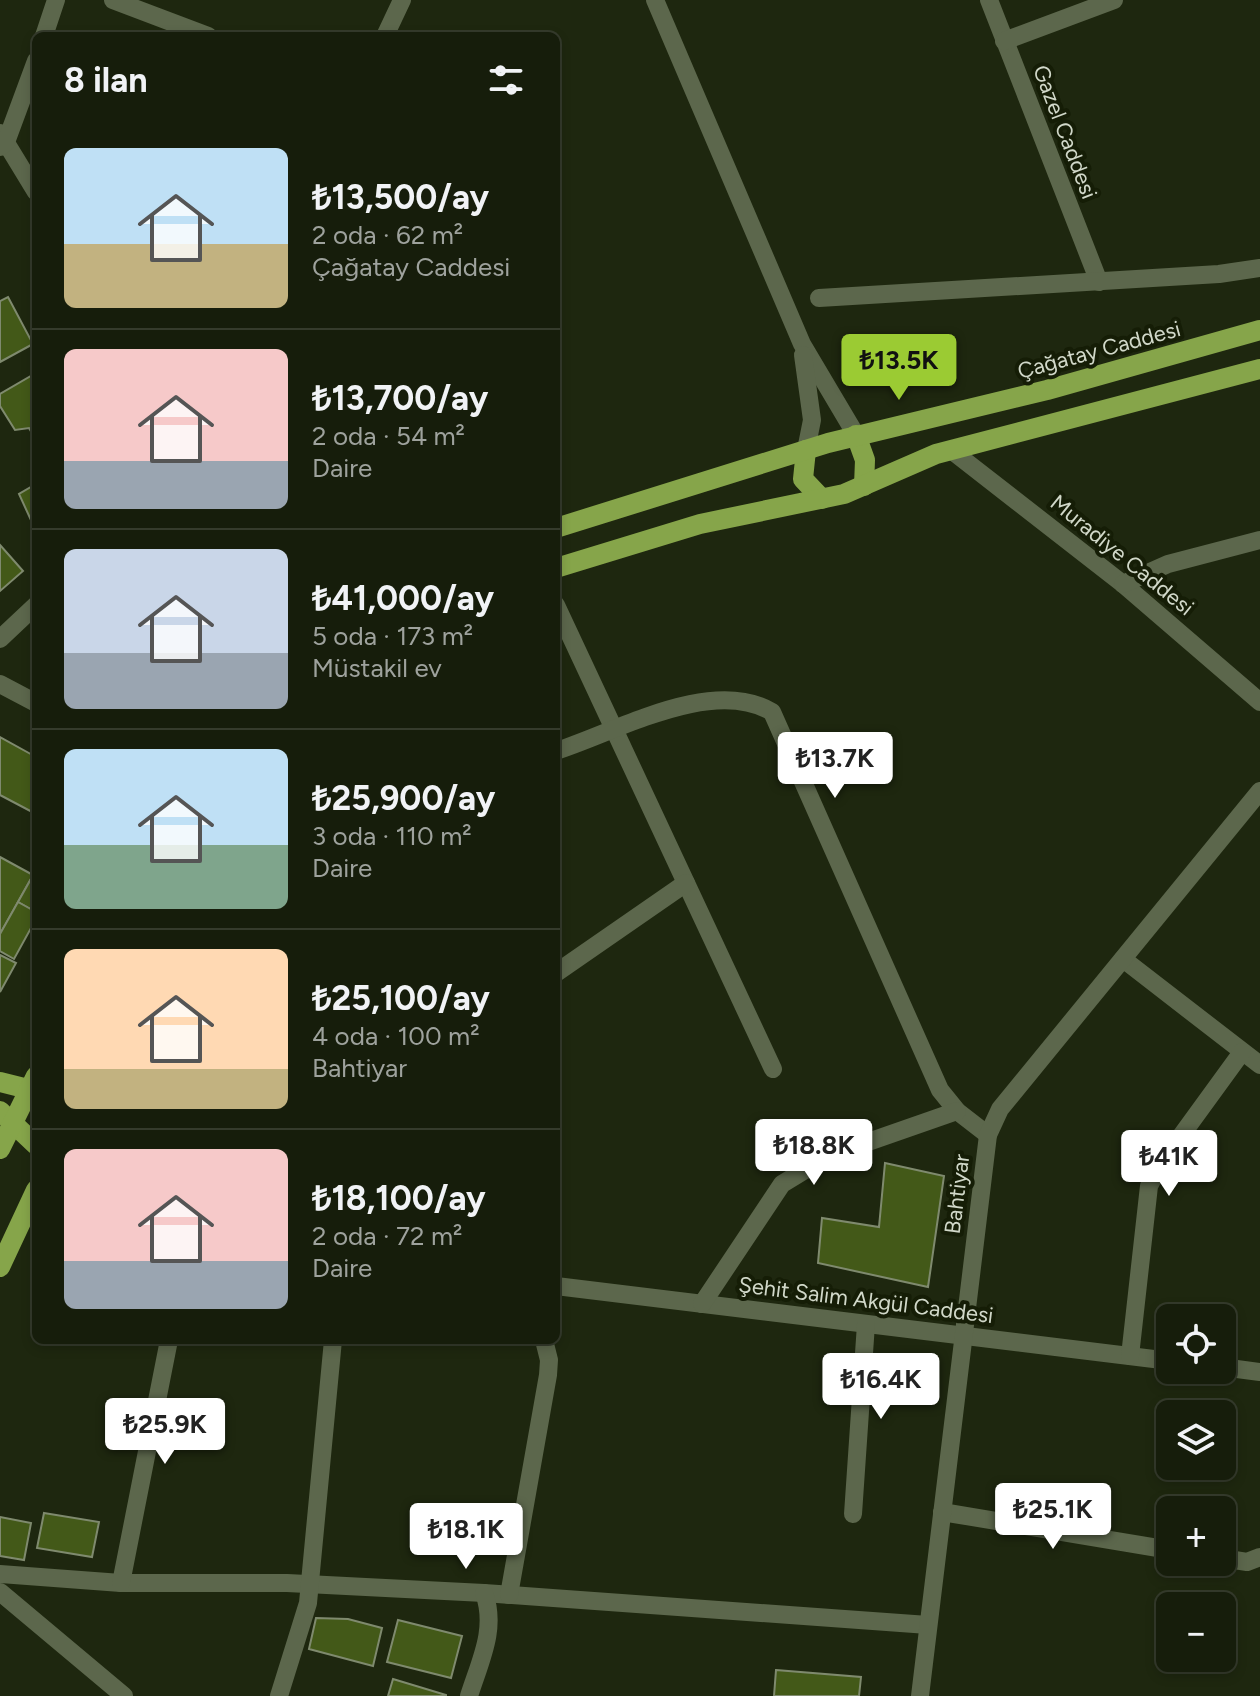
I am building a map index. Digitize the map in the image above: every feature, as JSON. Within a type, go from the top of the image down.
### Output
[{"type":"main road","name":"Çağatay Caddesi","points":[[560,527],[856,435],[1047,390],[1260,330]]},
{"type":"main road","points":[[560,567],[700,524],[822,499],[864,486],[951,450],[1260,369]]},
{"type":"main road","points":[[856,435],[865,460],[864,486]]},
{"type":"main road","points":[[806,450],[803,479],[822,499]]},
{"type":"main road","points":[[0,1082],[32,1085]]},
{"type":"main road","points":[[0,1149],[6,1117],[32,1086]]},
{"type":"main road","points":[[6,1117],[32,1141]]},
{"type":"main road","points":[[0,1267],[32,1199]]},
{"type":"street","points":[[45,32],[56,0]]},
{"type":"street","points":[[113,0],[197,32]]},
{"type":"street","points":[[387,32],[402,0]]},
{"type":"street","points":[[655,0],[802,344],[856,435]]},
{"type":"street","name":"Gazel Caddesi","points":[[989,0],[1099,282]]},
{"type":"street","points":[[1004,41],[1114,0]]},
{"type":"street","points":[[32,70],[2,140],[32,186]]},
{"type":"street","points":[[819,298],[1099,282],[1260,268]]},
{"type":"street","points":[[802,344],[812,420],[806,450]]},
{"type":"street","name":"Muradiye Caddesi","points":[[951,450],[1123,584],[1260,702]]},
{"type":"street","points":[[1123,584],[1168,564],[1260,540]]},
{"type":"street","points":[[0,639],[32,609]]},
{"type":"street","points":[[560,614],[773,1069]]},
{"type":"street","points":[[0,684],[32,701]]},
{"type":"street","points":[[560,750],[693,703],[745,701],[772,712],[940,1090],[957,1111],[988,1135]]},
{"type":"street","name":"Bahtiyar","points":[[920,1696],[988,1135],[1000,1109],[1260,791]]},
{"type":"street","points":[[560,970],[686,883]]},
{"type":"street","points":[[1123,959],[1260,1065]]},
{"type":"street","points":[[1130,1356],[1149,1186],[1162,1162],[1242,1052]]},
{"type":"street","points":[[702,1304],[782,1184],[828,1156],[957,1111]]},
{"type":"street","name":"Şehit Salim Akgül Caddesi","points":[[560,1286],[1156,1359]]},
{"type":"street","points":[[853,1514],[866,1324]]},
{"type":"street","points":[[121,1583],[168,1344]]},
{"type":"street","points":[[279,1696],[308,1603],[333,1344]]},
{"type":"street","points":[[509,1595],[548,1375],[549,1360],[545,1344]]},
{"type":"street","points":[[1236,1369],[1260,1372]]},
{"type":"street","points":[[942,1512],[1156,1548]]},
{"type":"street","points":[[1236,1560],[1247,1562],[1260,1557]]},
{"type":"street","points":[[0,1574],[121,1583],[310,1584],[484,1593],[928,1625]]},
{"type":"street","points":[[0,1592],[124,1696]]},
{"type":"street","points":[[469,1696],[488,1637],[491,1614],[484,1593]]},
{"type":"building","points":[[8,297],[32,345],[0,362],[0,301]]},
{"type":"building","points":[[32,375],[32,433],[29,428],[15,430],[0,406],[0,394]]},
{"type":"building","points":[[32,486],[32,522],[19,494]]},
{"type":"building","points":[[0,545],[23,571],[0,591]]},
{"type":"building","points":[[0,737],[32,755],[32,812],[0,795]]},
{"type":"building","points":[[0,857],[32,877],[0,934]]},
{"type":"building","points":[[32,877],[32,910],[18,902]]},
{"type":"building","points":[[18,902],[32,910],[32,926],[14,959],[0,951],[0,934]]},
{"type":"building","points":[[0,955],[16,963],[0,992]]},
{"type":"building","points":[[885,1163],[944,1176],[928,1287],[818,1263],[822,1218],[879,1227]]},
{"type":"building","points":[[44,1513],[99,1522],[92,1557],[37,1548]]},
{"type":"building","points":[[0,1517],[31,1523],[24,1560],[0,1556]]},
{"type":"building","points":[[316,1618],[348,1619],[382,1628],[373,1666],[309,1649]]},
{"type":"building","points":[[398,1620],[462,1636],[451,1678],[387,1662]]},
{"type":"building","points":[[776,1670],[861,1677],[859,1696],[774,1696]]},
{"type":"building","points":[[393,1679],[446,1695],[446,1696],[388,1696]]}]
